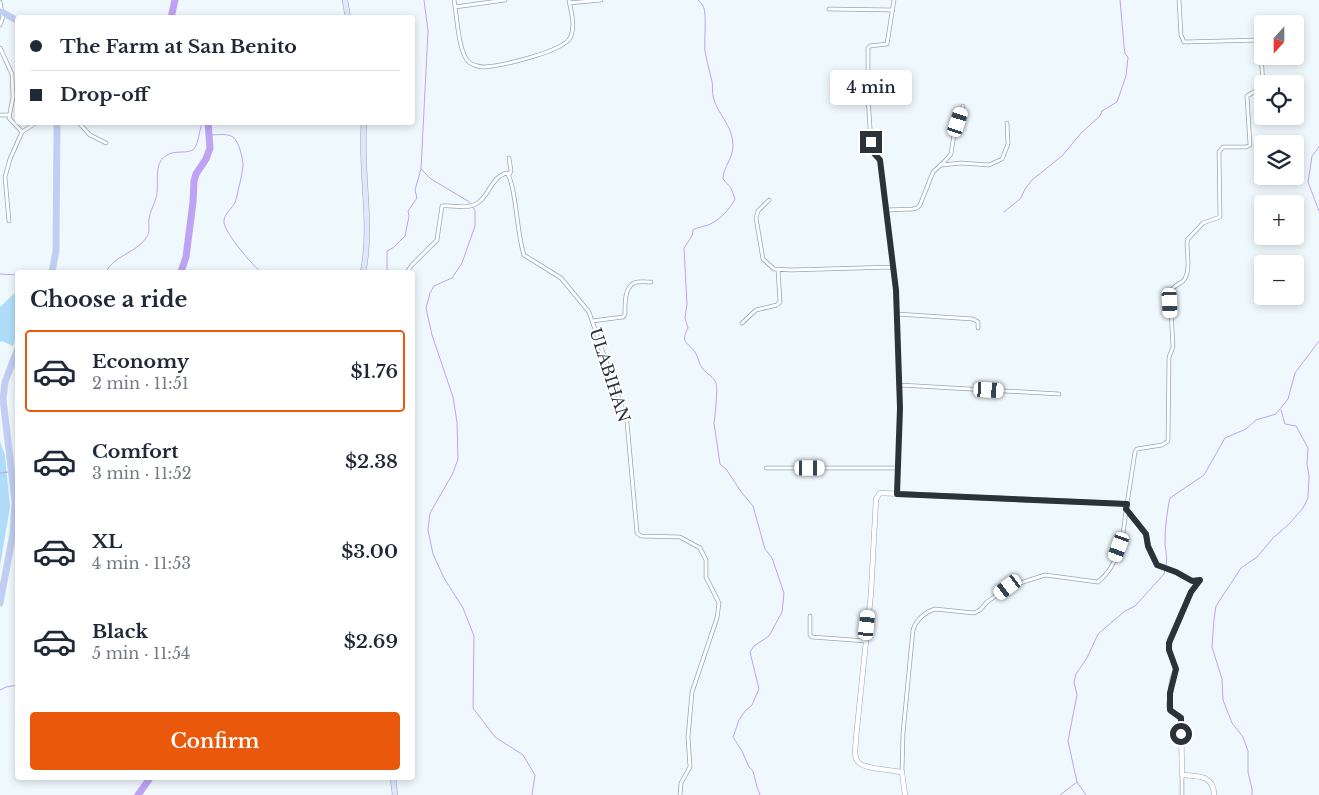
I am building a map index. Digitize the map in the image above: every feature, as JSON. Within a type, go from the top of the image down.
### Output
[{"type":"main road","points":[[345,0],[348,15]]},
{"type":"main road","points":[[1,12],[15,19]]},
{"type":"main road","points":[[52,270],[56,251],[57,125]]},
{"type":"main road","points":[[364,125],[367,254],[364,270]]},
{"type":"main road","points":[[0,603],[13,533],[15,502],[3,409],[3,389],[15,356]]},
{"type":"main road","points":[[393,780],[395,795]]},
{"type":"street","points":[[454,0],[465,57],[469,62],[484,67],[535,57],[566,44],[571,37],[573,26],[569,1],[601,0]]},
{"type":"street","points":[[455,7],[484,1],[506,0]]},
{"type":"street","points":[[894,0],[887,44],[870,46],[868,48],[868,98],[872,151],[880,160],[897,314],[900,386],[897,494]]},
{"type":"street","points":[[1179,0],[1180,35],[1184,42],[1260,40],[1262,75]]},
{"type":"street","points":[[0,2],[3,17],[0,25]]},
{"type":"street","points":[[829,9],[893,10]]},
{"type":"street","points":[[0,48],[12,74],[13,97],[9,115],[10,120],[22,132]]},
{"type":"street","points":[[904,795],[902,772],[903,733],[915,624],[926,613],[935,609],[974,612],[980,610],[987,602],[1008,587],[1045,575],[1098,582],[1108,573],[1112,566],[1122,537],[1135,452],[1137,449],[1162,445],[1168,440],[1169,357],[1173,347],[1170,292],[1172,288],[1185,278],[1188,271],[1188,239],[1204,224],[1220,217],[1219,152],[1223,147],[1246,147],[1250,145],[1247,96],[1254,92]]},
{"type":"street","points":[[886,210],[917,208],[933,172],[942,165],[952,150],[955,128],[963,106]]},
{"type":"street","points":[[0,115],[9,115]]},
{"type":"street","points":[[942,165],[961,163],[989,165],[1002,159],[1008,144],[1007,123]]},
{"type":"street","points":[[9,221],[5,177],[10,159],[22,132],[32,125]]},
{"type":"street","points":[[81,125],[90,135],[106,143]]},
{"type":"street","name":"ULABIHAN","points":[[509,158],[511,171],[509,175],[524,255],[561,278],[590,312],[627,422],[637,533],[641,536],[680,537],[700,548],[706,560],[706,577],[718,602],[717,618],[692,692],[688,737],[690,767],[682,783],[680,795]]},
{"type":"street","points":[[408,270],[437,240],[442,206],[464,207],[475,205],[493,182],[504,174],[509,175]]},
{"type":"street","points":[[769,200],[758,211],[756,218],[764,259],[770,266],[778,270],[893,267]]},
{"type":"street","points":[[742,323],[756,310],[777,305],[780,302],[778,270]]},
{"type":"street","points":[[592,321],[623,317],[625,314],[624,302],[632,286],[637,283],[651,282]]},
{"type":"street","points":[[897,314],[973,319],[978,322],[978,328]]},
{"type":"street","points":[[900,386],[1058,394]]},
{"type":"street","points":[[766,468],[898,468]]},
{"type":"street","points":[[902,772],[864,766],[856,758],[856,738],[871,593],[876,499],[880,493],[1127,506]]},
{"type":"street","points":[[1127,506],[1146,534],[1148,546],[1157,565],[1176,572],[1192,581],[1200,580],[1191,592],[1169,643],[1169,650],[1176,669],[1170,693],[1170,710],[1181,718],[1182,795]]},
{"type":"street","points":[[810,616],[810,635],[812,637],[866,641]]},
{"type":"street","points":[[1182,775],[1202,776],[1209,780],[1214,788],[1214,795]]},
{"type":"shaded area","points":[[15,293],[15,340],[13,346],[2,341],[0,342],[0,307]]},
{"type":"shaded area","points":[[0,442],[5,455],[10,507],[0,566]]},
{"type":"waterway","points":[[172,15],[175,0]]},
{"type":"waterway","points":[[387,270],[387,251],[405,236],[409,216],[408,211],[417,198],[415,190],[421,169],[428,31],[424,0]]},
{"type":"waterway","points":[[698,0],[704,9],[705,51],[712,81],[713,96],[732,138],[733,151],[723,179],[731,188],[735,199],[727,211],[716,221],[693,230],[692,236],[684,248],[687,304],[685,318],[688,328],[685,341],[694,350],[702,367],[716,383],[717,396],[714,423],[720,464],[726,469],[753,506],[765,549],[772,558],[784,593],[782,612],[769,636],[754,646],[750,652],[759,689],[752,705],[739,720],[733,737],[753,771],[760,795]]},
{"type":"waterway","points":[[1004,212],[1021,198],[1032,180],[1063,155],[1081,133],[1100,116],[1102,111],[1117,102],[1126,76],[1128,57],[1125,54],[1120,0]]},
{"type":"waterway","points":[[107,270],[114,262],[137,247],[148,236],[150,216],[157,193],[157,175],[160,163],[167,155],[193,150],[197,144],[202,125]]},
{"type":"waterway","points":[[182,270],[186,257],[194,181],[210,148],[208,125]]},
{"type":"waterway","points":[[210,135],[231,136],[239,146],[243,163],[242,174],[236,200],[225,216],[224,223],[229,234],[240,249],[259,270]]},
{"type":"waterway","points":[[1319,147],[1312,156],[1308,182],[1319,211]]},
{"type":"waterway","points":[[421,169],[431,179],[468,201],[475,210],[475,226],[462,263],[452,278],[434,286],[426,308],[432,335],[453,397],[457,422],[458,459],[452,475],[430,513],[428,530],[433,554],[444,578],[463,608],[474,636],[473,708],[495,737],[523,755],[535,775],[532,795]]},
{"type":"waterway","points":[[0,274],[15,275]]},
{"type":"waterway","points":[[1166,565],[1165,530],[1170,498],[1204,475],[1225,438],[1246,429],[1256,420],[1276,414],[1288,399],[1295,373],[1319,341]]},
{"type":"waterway","points":[[1252,795],[1248,772],[1248,751],[1243,737],[1232,723],[1223,700],[1222,679],[1212,647],[1214,619],[1216,606],[1241,568],[1257,557],[1273,538],[1289,524],[1303,508],[1308,498],[1308,448],[1296,426],[1285,424],[1281,410]]},
{"type":"waterway","points":[[0,473],[9,472]]},
{"type":"waterway","points":[[1086,795],[1077,782],[1068,741],[1077,695],[1074,682],[1076,674],[1087,658],[1098,634],[1125,611],[1135,606],[1164,574],[1165,569]]},
{"type":"waterway","points":[[0,690],[15,686]]},
{"type":"waterway","points":[[138,795],[149,780]]},
{"type":"waterway","points":[[1060,795],[1077,782]]},
{"type":"route","points":[[871,142],[872,151],[880,160],[896,290],[900,369],[897,494],[1127,504],[1126,509],[1132,514],[1146,534],[1148,546],[1157,565],[1176,572],[1192,581],[1200,580],[1192,590],[1182,610],[1169,643],[1169,650],[1176,669],[1170,693],[1170,710],[1181,718],[1181,734]]}]
